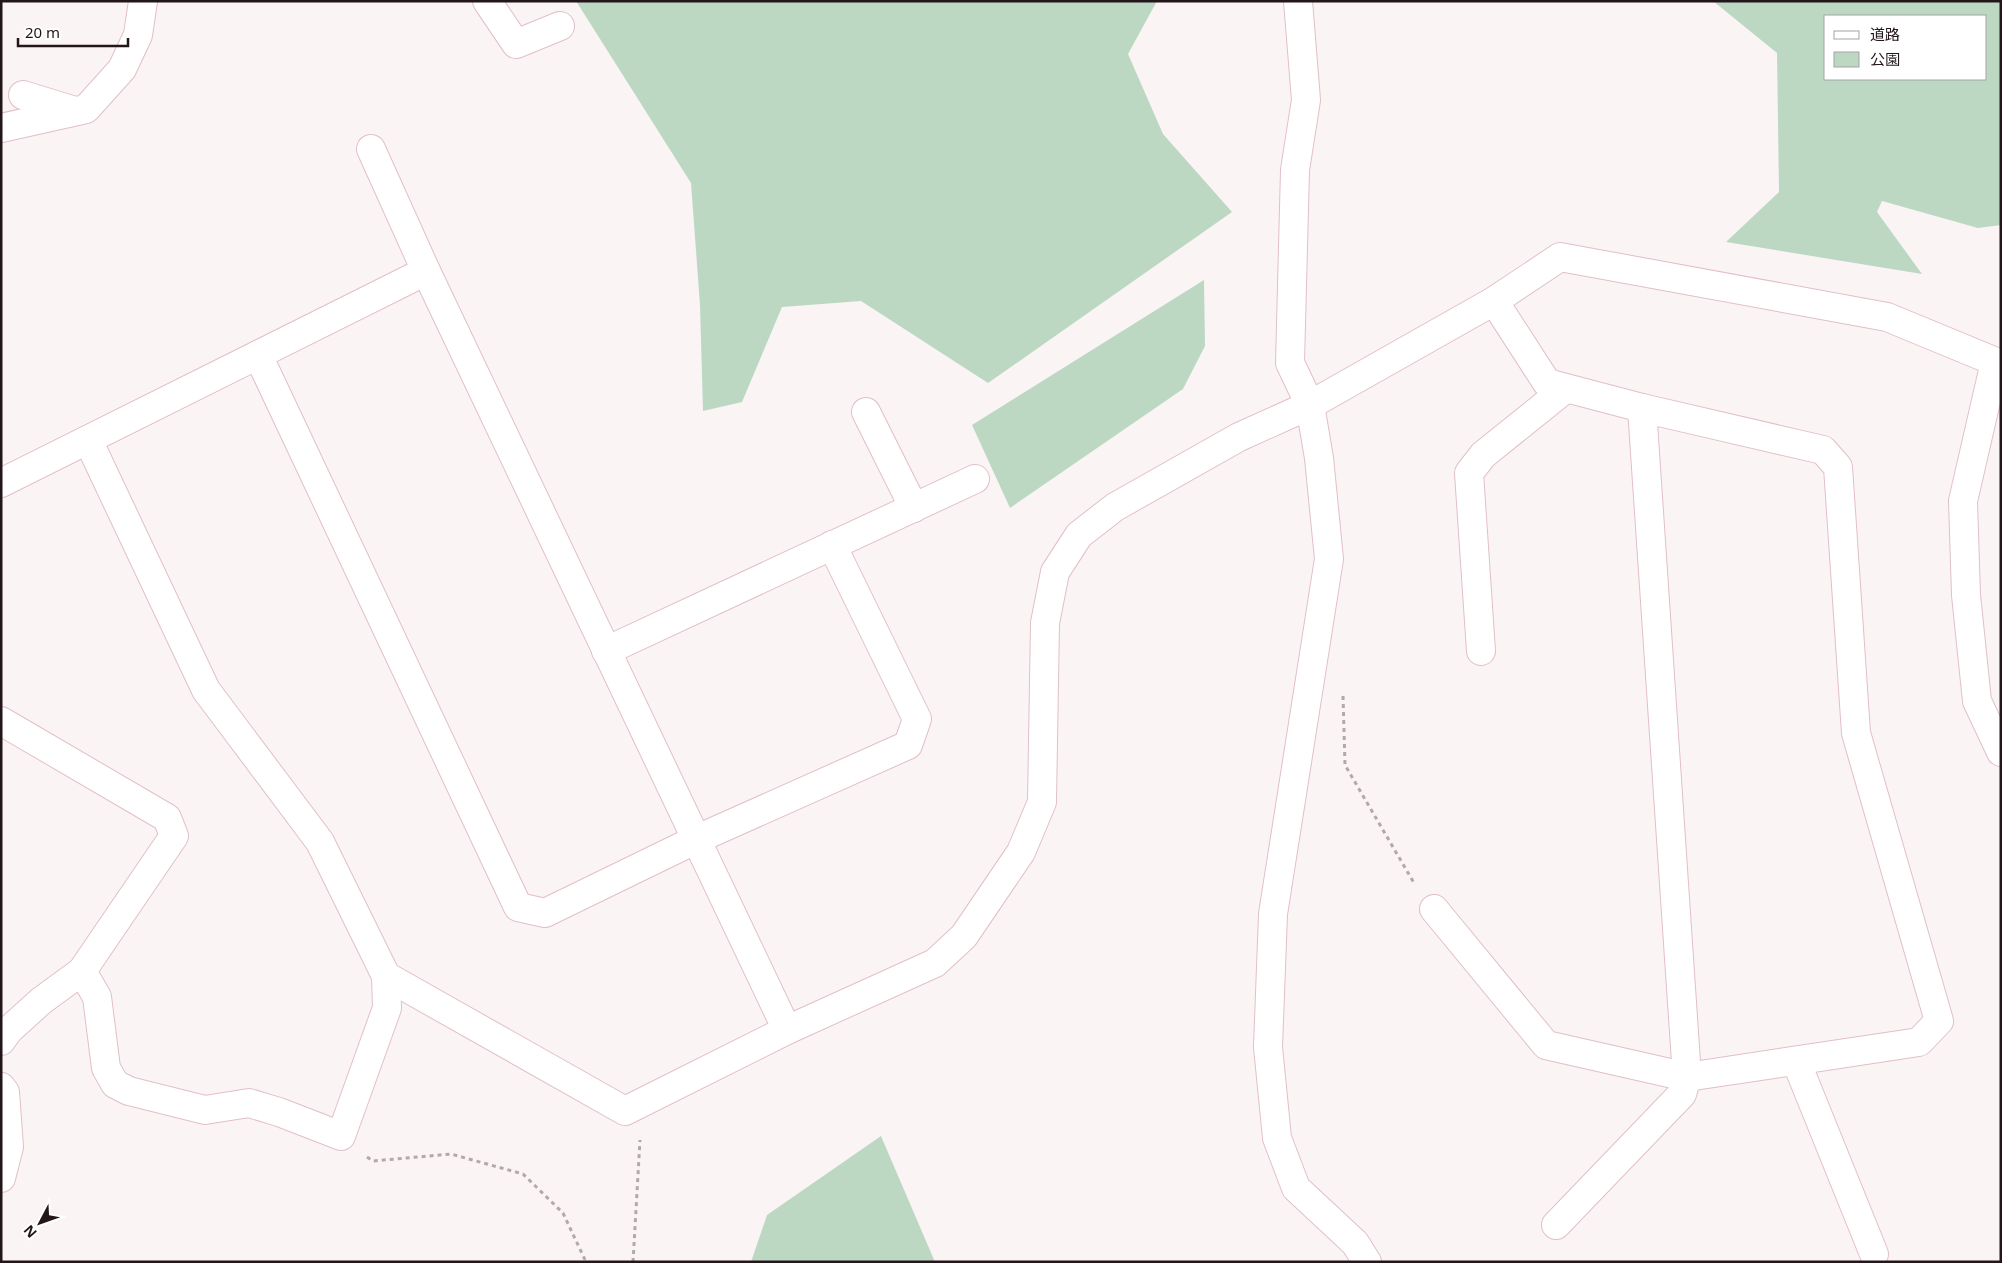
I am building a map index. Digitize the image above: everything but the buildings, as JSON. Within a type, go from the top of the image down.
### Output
[{"type":"street","points":[[1,128],[86,109],[122,69],[138,35],[143,1]]},
{"type":"street","points":[[487,1],[516,44],[560,26]]},
{"type":"street","points":[[1298,1],[1306,100],[1295,170],[1290,363],[1310,405],[1319,458],[1328,559],[1273,914],[1268,1047],[1276,1138],[1296,1188],[1355,1243],[1367,1262]]},
{"type":"street","points":[[23,96],[76,111]]},
{"type":"street","points":[[371,149],[426,271],[787,1030]]},
{"type":"street","points":[[386,976],[625,1111],[787,1030],[935,963],[964,936],[1021,852],[1042,802],[1045,623],[1055,572],[1078,535],[1115,506],[1239,437],[1310,405],[1494,300],[1560,257],[1887,318],[1998,363],[1962,500],[1966,595],[1977,701],[2001,752]]},
{"type":"street","points":[[1,483],[426,271]]},
{"type":"street","points":[[1434,909],[1546,1045],[1687,1077],[1919,1042],[1940,1021],[1856,733],[1838,467],[1823,450],[1642,408],[1547,383],[1494,300]]},
{"type":"street","points":[[258,354],[518,907],[545,913],[695,840],[908,745],[917,719],[832,545]]},
{"type":"street","points":[[1481,651],[1469,473],[1483,455],[1565,389]]},
{"type":"street","points":[[1556,1224],[1682,1094],[1687,1077],[1642,408]]},
{"type":"street","points":[[866,412],[914,508]]},
{"type":"street","points":[[82,972],[97,997],[106,1068],[116,1084],[129,1091],[205,1110],[249,1103],[279,1112],[341,1136],[387,1008],[386,976],[320,842],[206,690],[88,440]]},
{"type":"street","points":[[606,651],[975,479]]},
{"type":"street","points":[[1,721],[167,818],[174,836],[82,972],[41,1001],[9,1030],[1,1041]]},
{"type":"street","points":[[1796,1061],[1874,1254]]},
{"type":"street","points":[[1,1087],[4,1092],[9,1147],[1,1178]]},
{"type":"path","points":[[1343,695],[1345,765],[1409,876],[1434,909]]},
{"type":"path","points":[[633,1262],[643,1102]]},
{"type":"path","points":[[341,1136],[373,1161],[451,1154],[523,1174],[563,1213],[586,1262]]},
{"type":"green space","points":[[576,1],[1157,1],[1128,54],[1163,134],[1232,212],[988,383],[861,301],[782,307],[742,402],[703,411],[700,305],[691,183]]},
{"type":"green space","points":[[1713,1],[2001,1],[2001,225],[1978,228],[1882,201],[1877,212],[1922,274],[1726,242],[1779,192],[1777,53]]},
{"type":"green space","points":[[1204,280],[1205,346],[1183,389],[1010,508],[972,425]]},
{"type":"green space","points":[[881,1136],[935,1262],[751,1262],[767,1215]]}]
